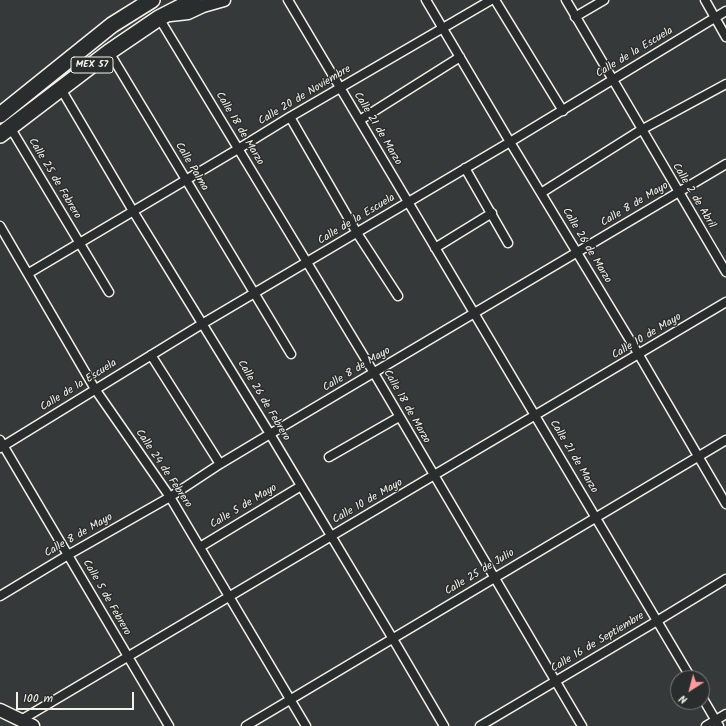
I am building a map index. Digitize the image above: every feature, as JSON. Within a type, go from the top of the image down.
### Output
[{"type":"highway","name":"MEX 57","points":[[0,114],[112,25],[152,0]]},
{"type":"highway","name":"MEX 57","points":[[5,131],[109,52],[162,17],[191,1]]},
{"type":"street","points":[[162,17],[188,13],[203,6],[224,0]]},
{"type":"street","name":"Calle 21 de Marzo","points":[[288,0],[686,670]]},
{"type":"street","name":"Calle 26 de Marzo","points":[[426,0],[639,355],[726,504]]},
{"type":"street","name":"Calle 20 de Noviembre","points":[[29,273],[290,117],[491,0]]},
{"type":"street","points":[[495,0],[563,111]]},
{"type":"street","name":"Calle 2 de Abril","points":[[566,0],[726,272]]},
{"type":"street","points":[[575,17],[604,0]]},
{"type":"street","points":[[705,0],[726,37]]},
{"type":"street","name":"Calle de la Escuela","points":[[1,445],[202,324],[308,263],[563,111],[726,11]]},
{"type":"street","name":"Calle 18 de Marzo","points":[[162,17],[238,149],[374,373],[582,726]]},
{"type":"street","name":"Calle Palma","points":[[109,52],[291,354]]},
{"type":"street","points":[[360,120],[460,57]]},
{"type":"street","points":[[541,192],[642,130],[726,84]]},
{"type":"street","name":"Calle 26 de Febrero","points":[[61,89],[133,211],[270,434],[444,726]]},
{"type":"street","points":[[290,117],[357,233],[398,296]]},
{"type":"street","name":"Calle 25 de Febrero","points":[[5,131],[79,243],[109,292]]},
{"type":"street","name":"Calle 8 de Mayo","points":[[0,596],[68,555],[170,497],[220,464],[270,434],[726,164]]},
{"type":"street","points":[[466,168],[508,243]]},
{"type":"street","points":[[435,248],[492,213]]},
{"type":"street","name":"Calle 24 de Febrero","points":[[0,226],[29,273],[95,389],[170,497],[306,726]]},
{"type":"street","name":"Calle 10 de Mayo","points":[[21,720],[535,415],[639,355],[726,302]]},
{"type":"street","points":[[151,355],[220,464]]},
{"type":"street","points":[[329,457],[399,417]]},
{"type":"street","name":"Calle 25 de Julio","points":[[246,726],[726,440]]},
{"type":"street","name":"Calle 5 de Febrero","points":[[1,445],[170,726]]},
{"type":"street","name":"Calle 5 de Mayo","points":[[200,547],[301,486]]},
{"type":"street","name":"Calle 16 de Septiembre","points":[[480,726],[657,621],[726,578]]},
{"type":"street","points":[[0,710],[33,726]]},
{"type":"street","points":[[710,710],[718,723]]},
{"type":"street","points":[[706,726],[718,723],[726,714]]}]
